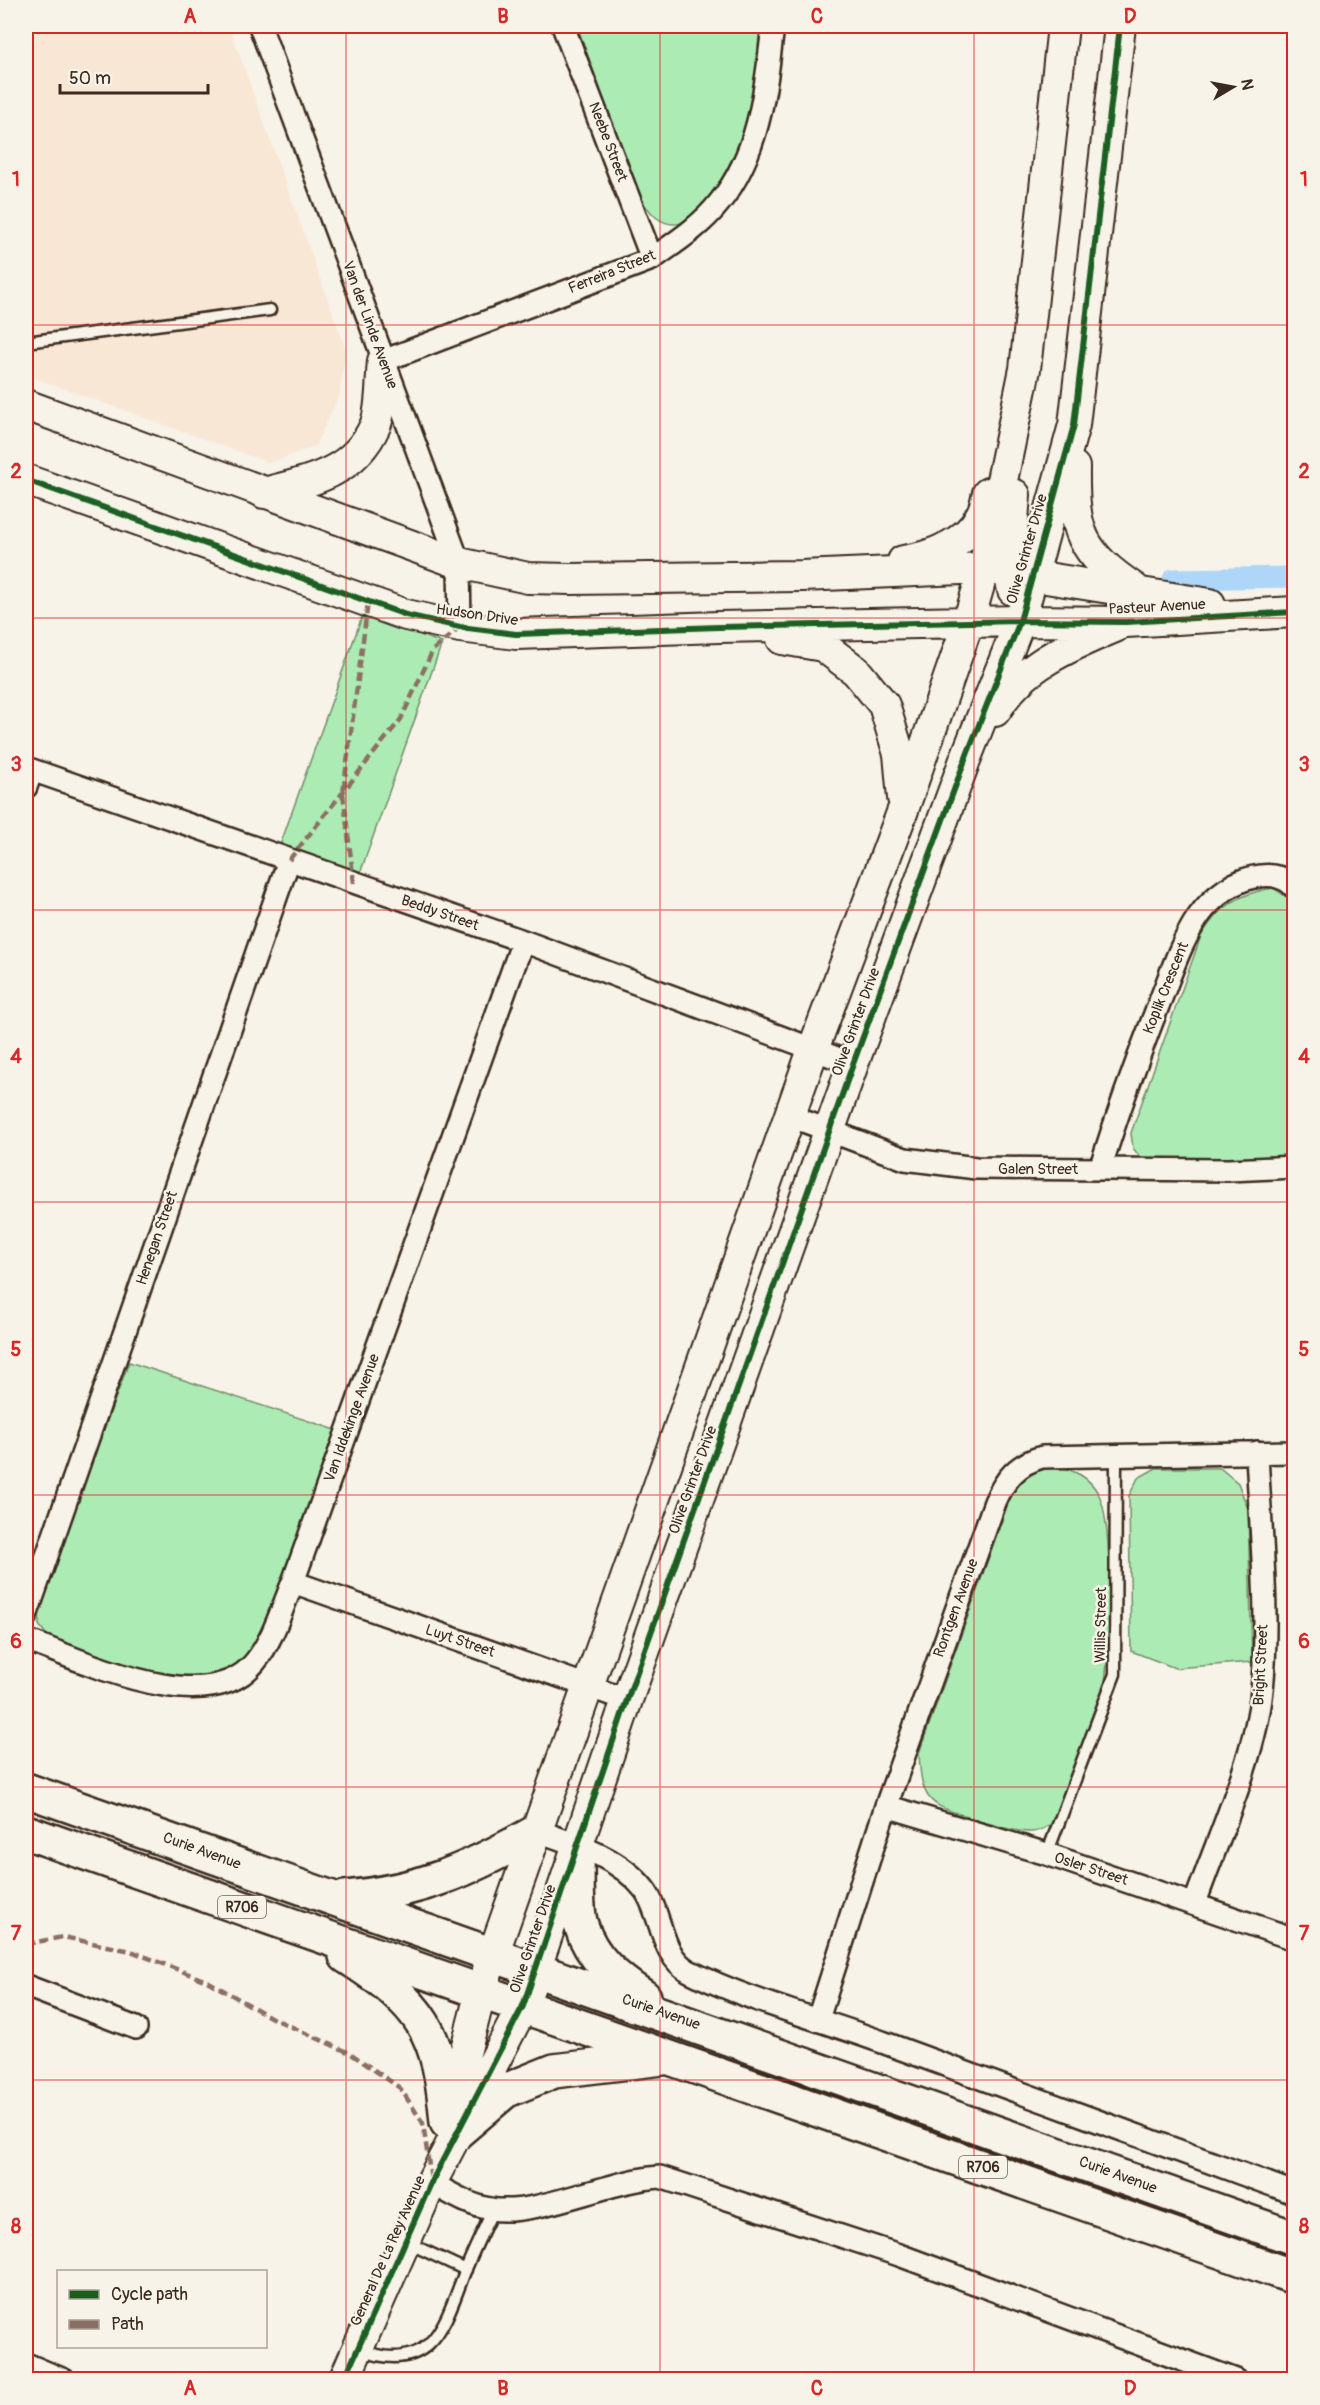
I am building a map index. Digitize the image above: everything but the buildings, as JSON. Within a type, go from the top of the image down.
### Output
[{"type":"main road","name":"Curie Avenue","points":[[26,1790],[680,2018],[1294,2238]]},
{"type":"main road","points":[[334,1899],[389,1894],[440,1879],[465,1869],[538,1831]]},
{"type":"main road","name":"R706","points":[[26,1832],[1294,2277]]},
{"type":"main road","points":[[577,1845],[580,1924],[596,1955],[616,1979],[680,2018]]},
{"type":"main road","points":[[304,1929],[382,1980],[415,2013],[432,2036],[452,2127],[505,2091],[554,2071],[671,2057]]},
{"type":"street","name":"Van der Linde Avenue","points":[[260,26],[459,563],[460,627]]},
{"type":"street","name":"Neebe Street","points":[[563,26],[652,259]]},
{"type":"street","name":"Ferreira Street","points":[[383,361],[652,259],[687,235],[720,203],[746,157],[764,100],[773,26]]},
{"type":"street","name":"Olive Grinter Drive","points":[[523,2006],[627,1700],[853,1064],[965,760],[1020,621],[1009,572],[1024,369],[1063,26]]},
{"type":"street","name":"Olive Grinter Drive","points":[[480,1991],[814,1047],[903,810],[968,623],[1009,572],[1074,425],[1120,26]]},
{"type":"street","points":[[264,493],[322,478],[356,455],[376,424],[383,361]]},
{"type":"street","points":[[802,576],[913,559],[960,540],[981,516],[1024,369]]},
{"type":"street","points":[[26,405],[459,563],[528,578],[1009,572]]},
{"type":"street","points":[[1074,425],[1073,508],[1085,545],[1105,569],[1141,593]]},
{"type":"street","name":"Hudson Drive","points":[[26,480],[406,615],[460,627],[516,634],[1020,621]]},
{"type":"street","name":"Pasteur Avenue","points":[[1009,572],[1260,612]]},
{"type":"street","name":"Pasteur Avenue","points":[[1020,621],[1126,622],[1260,612],[1294,612]]},
{"type":"street","points":[[965,760],[1004,697],[1022,678],[1062,649],[1126,622]]},
{"type":"street","points":[[719,627],[823,646],[856,671],[884,705],[900,754],[903,810]]},
{"type":"street","name":"Beddy Street","points":[[28,775],[289,860],[523,941],[814,1047],[853,1064]]},
{"type":"street","name":"Henegan Street","points":[[26,1616],[289,860]]},
{"type":"street","name":"Koplik Crescent","points":[[1100,1169],[1123,1094],[1178,956],[1199,916],[1224,891],[1253,876],[1280,877],[1294,887]]},
{"type":"street","name":"Van Iddekinge Avenue","points":[[26,1640],[139,1681],[165,1687],[197,1688],[217,1684],[232,1679],[255,1663],[293,1582],[523,941]]},
{"type":"street","name":"Galen Street","points":[[790,1116],[905,1159],[936,1164],[976,1168],[1294,1167]]},
{"type":"street","name":"Bright Street","points":[[1194,1903],[1251,1747],[1262,1691],[1264,1638],[1257,1452]]},
{"type":"street","name":"Rontgen Avenue","points":[[818,2019],[886,1806],[1002,1485],[1021,1466],[1042,1457],[1294,1452]]},
{"type":"street","name":"Luyt Street","points":[[293,1582],[627,1700]]},
{"type":"street","name":"Osler Street","points":[[886,1806],[1047,1854],[1294,1939]]},
{"type":"street","points":[[538,1831],[577,1845],[625,1869],[645,1890],[671,1953],[685,1969],[728,1990],[818,2019],[1294,2193]]},
{"type":"street","points":[[26,1986],[136,2028]]},
{"type":"street","name":"General De La Rey Avenue","points":[[344,2379],[406,2242],[452,2127],[480,1991]]},
{"type":"street","name":"General De La Rey Avenue","points":[[452,2127],[523,2006]]},
{"type":"street","points":[[431,2183],[478,2206],[493,2210],[530,2206],[637,2179],[660,2177],[899,2255],[1236,2379]]},
{"type":"street","points":[[27,2368],[64,2379]]},
{"type":"lane","points":[[26,342],[270,310]]},
{"type":"lane","name":"Willis Street","points":[[1047,1854],[1115,1674],[1116,1456]]},
{"type":"lane","points":[[357,2348],[389,2357],[423,2349],[435,2340],[445,2324],[493,2210]]},
{"type":"lane","points":[[406,2242],[466,2270]]},
{"type":"shaded area","points":[[26,26],[229,26],[346,350],[339,396],[315,446],[270,463],[26,375]]},
{"type":"green space","points":[[577,26],[760,26],[755,91],[741,142],[711,197],[686,221],[667,223],[654,216],[641,200]]},
{"type":"green space","points":[[363,614],[442,643],[358,879],[278,851]]},
{"type":"green space","points":[[1273,888],[1294,902],[1294,1164],[1142,1160],[1133,1148],[1131,1133],[1201,936],[1215,917],[1231,903],[1261,890]]},
{"type":"green space","points":[[129,1362],[336,1430],[265,1633],[244,1660],[227,1673],[209,1679],[187,1680],[163,1677],[138,1670],[49,1638],[39,1625],[40,1601]]},
{"type":"green space","points":[[1057,1466],[1075,1472],[1090,1482],[1098,1493],[1103,1508],[1109,1560],[1108,1651],[1103,1693],[1064,1811],[1045,1828],[1030,1832],[982,1821],[936,1804],[924,1788],[919,1753],[1009,1501],[1018,1486],[1028,1476]]},
{"type":"green space","points":[[1156,1468],[1220,1468],[1238,1483],[1248,1509],[1252,1662],[1175,1668],[1131,1651],[1129,1496],[1138,1478]]},
{"type":"waterway","points":[[1173,579],[1294,577]]},
{"type":"marked path","points":[[354,883],[343,793],[368,602]]},
{"type":"marked path","points":[[289,860],[401,719],[433,650],[460,627]]},
{"type":"marked path","points":[[26,1944],[63,1937],[131,1951],[209,1982],[272,2018],[350,2053],[400,2088],[423,2123],[431,2180]]},
{"type":"cycle path","points":[[344,2380],[431,2183],[523,2006],[627,1700],[853,1064],[965,760],[1020,621],[1074,425],[1120,26]]},
{"type":"cycle path","points":[[26,480],[406,615],[460,627],[516,634],[1020,621],[1126,622],[1294,612]]}]
